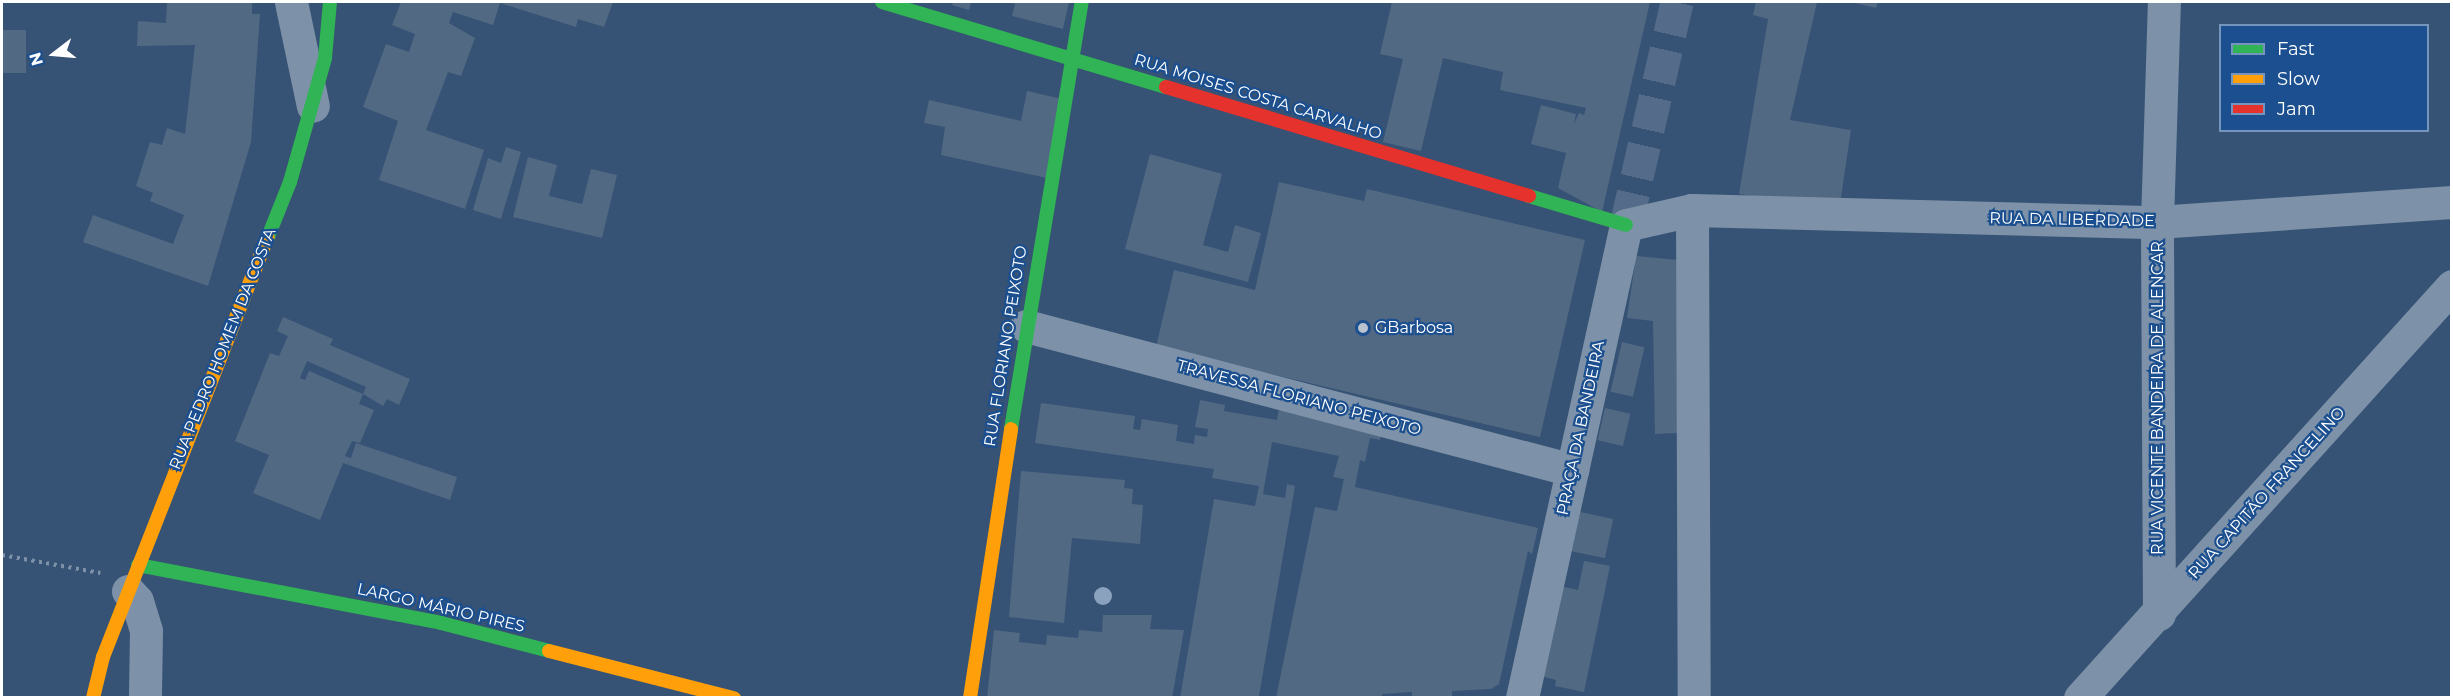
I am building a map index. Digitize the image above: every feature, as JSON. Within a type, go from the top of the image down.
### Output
[{"type":"street","name":"RUA PEDRO HOMEM DA COSTA","points":[[291,2],[313,106]]},
{"type":"street","name":"RUA PEDRO HOMEM DA COSTA","points":[[93,698],[103,657],[290,182],[325,58],[330,2]]},
{"type":"street","name":"RUA MOISES COSTA CARVALHO","points":[[882,2],[1626,225]]},
{"type":"street","name":"RUA FLORIANO PEIXOTO","points":[[970,698],[1026,326],[1070,58],[1082,2]]},
{"type":"street","name":"RUA VICENTE BANDEIRA DE ALENCAR","points":[[2160,614],[2157,222],[2164,2]]},
{"type":"street","name":"RUA DA LIBERDADE","points":[[1692,210],[2157,222],[2451,202]]},
{"type":"street","points":[[1626,225],[1692,210],[1694,698]]},
{"type":"street","name":"PRAÇA DA BANDEIRA","points":[[1522,698],[1626,225]]},
{"type":"street","name":"RUA CAPITÃO FRANCELINO","points":[[2092,695],[2160,614],[2451,286]]},
{"type":"street","name":"TRAVESSA FLORIANO PEIXOTO","points":[[1026,326],[1572,470]]},
{"type":"street","points":[[133,579],[146,631],[144,698]]},
{"type":"street","name":"LARGO MÁRIO PIRES","points":[[133,579],[441,623],[734,698]]},
{"type":"path","points":[[2,555],[133,579]]},
{"type":"building","points":[[167,2],[252,2],[252,14],[260,14],[251,142],[208,286],[83,242],[93,215],[173,244],[184,215],[150,201],[153,193],[136,186],[150,142],[162,145],[167,128],[185,134],[195,45],[137,46],[138,21],[166,23]]},
{"type":"building","points":[[401,2],[613,2],[604,27],[578,19],[576,27],[500,3],[493,25],[453,12],[449,23],[475,38],[461,76],[448,72],[426,130],[484,150],[465,209],[379,180],[398,121],[363,107],[386,44],[409,52],[415,34],[392,25]]},
{"type":"building","points":[[953,2],[971,2],[969,10],[952,5]]},
{"type":"building","points":[[1008,2],[1069,2],[1063,29],[1012,16],[1015,4]]},
{"type":"building","points":[[1392,2],[1650,2],[1602,212],[1558,188],[1566,153],[1531,144],[1541,105],[1576,114],[1574,124],[1579,113],[1584,115],[1586,108],[1500,90],[1503,72],[1443,58],[1421,151],[1383,142],[1403,59],[1380,54]]},
{"type":"building","points":[[1756,2],[1817,2],[1790,120],[1851,130],[1839,210],[1739,194],[1768,19],[1753,15]]},
{"type":"building","points":[[1851,2],[1878,2],[1876,8]]},
{"type":"building","points":[[2,30],[26,30],[26,73],[2,73]]},
{"type":"building","points":[[1027,91],[1062,99],[1047,178],[941,155],[945,127],[924,123],[929,100],[1021,121]]},
{"type":"building","points":[[506,147],[521,152],[501,219],[473,210],[488,158],[501,163]]},
{"type":"building","points":[[1150,154],[1222,174],[1203,245],[1228,252],[1235,225],[1261,233],[1248,282],[1125,249]]},
{"type":"building","points":[[528,157],[557,165],[549,196],[582,204],[591,169],[617,175],[602,238],[513,217]]},
{"type":"building","name":"GBarbosa","points":[[1279,182],[1364,201],[1367,189],[1585,240],[1540,437],[1156,347],[1174,270],[1255,290]]},
{"type":"building","points":[[1636,256],[1678,260],[1677,433],[1655,434],[1653,321],[1627,318]]},
{"type":"building","points":[[283,317],[333,339],[330,345],[410,379],[399,405],[387,399],[383,406],[363,394],[359,404],[374,410],[360,443],[352,441],[345,456],[351,458],[356,443],[457,477],[450,500],[343,463],[320,520],[253,493],[269,455],[235,441],[270,353],[279,356],[288,336],[277,331]],"holes":[[[307,361],[366,387],[363,394],[309,371],[305,380],[300,378]]]},
{"type":"building","points":[[1622,342],[1644,347],[1633,397],[1611,392]]},
{"type":"building","points":[[1200,400],[1225,405],[1224,411],[1277,420],[1280,403],[1383,425],[1380,440],[1370,438],[1365,462],[1360,460],[1355,487],[1538,528],[1532,554],[1528,551],[1499,684],[1491,689],[1452,691],[1452,698],[1412,698],[1412,692],[1382,694],[1382,698],[1276,698],[1315,507],[1337,511],[1344,479],[1333,477],[1339,456],[1272,442],[1263,494],[1285,498],[1287,484],[1295,486],[1259,696],[1180,698],[1214,499],[1255,506],[1259,486],[1212,478],[1214,469],[1035,443],[1041,403],[1135,416],[1133,429],[1140,430],[1142,419],[1178,425],[1176,441],[1194,444],[1195,435],[1207,437],[1208,429],[1195,427]]},
{"type":"building","points":[[1605,408],[1630,414],[1623,446],[1598,440]]},
{"type":"building","points":[[1021,471],[1125,480],[1124,488],[1133,489],[1132,504],[1143,505],[1140,544],[1072,538],[1064,623],[1009,617]]},
{"type":"building","points":[[1580,512],[1613,519],[1605,558],[1572,551]]},
{"type":"building","points":[[1584,561],[1610,566],[1584,692],[1555,686],[1556,680],[1541,676],[1560,586],[1578,590]]},
{"type":"building","points":[[1103,615],[1152,615],[1150,629],[1184,630],[1172,698],[987,698],[994,630],[1020,633],[1019,642],[1046,645],[1047,635],[1078,638],[1079,630],[1102,632]]},
{"type":"tunnel","points":[[1626,225],[1677,2]]},
{"type":"traffic: fast","points":[[268,237],[290,182],[325,58],[330,2]]},
{"type":"traffic: fast","points":[[882,2],[1166,87]]},
{"type":"traffic: fast","points":[[1011,429],[1082,2]]},
{"type":"traffic: fast","points":[[1529,196],[1626,225]]},
{"type":"traffic: fast","points":[[138,565],[441,623],[549,651]]},
{"type":"traffic: slow","points":[[93,698],[103,657],[268,237]]},
{"type":"traffic: slow","points":[[970,698],[1011,429]]},
{"type":"traffic: slow","points":[[549,651],[734,698]]},
{"type":"traffic: jam","points":[[1166,87],[1529,196]]},
{"type":"place","name":"GBarbosa","points":[[1363,328]]}]
